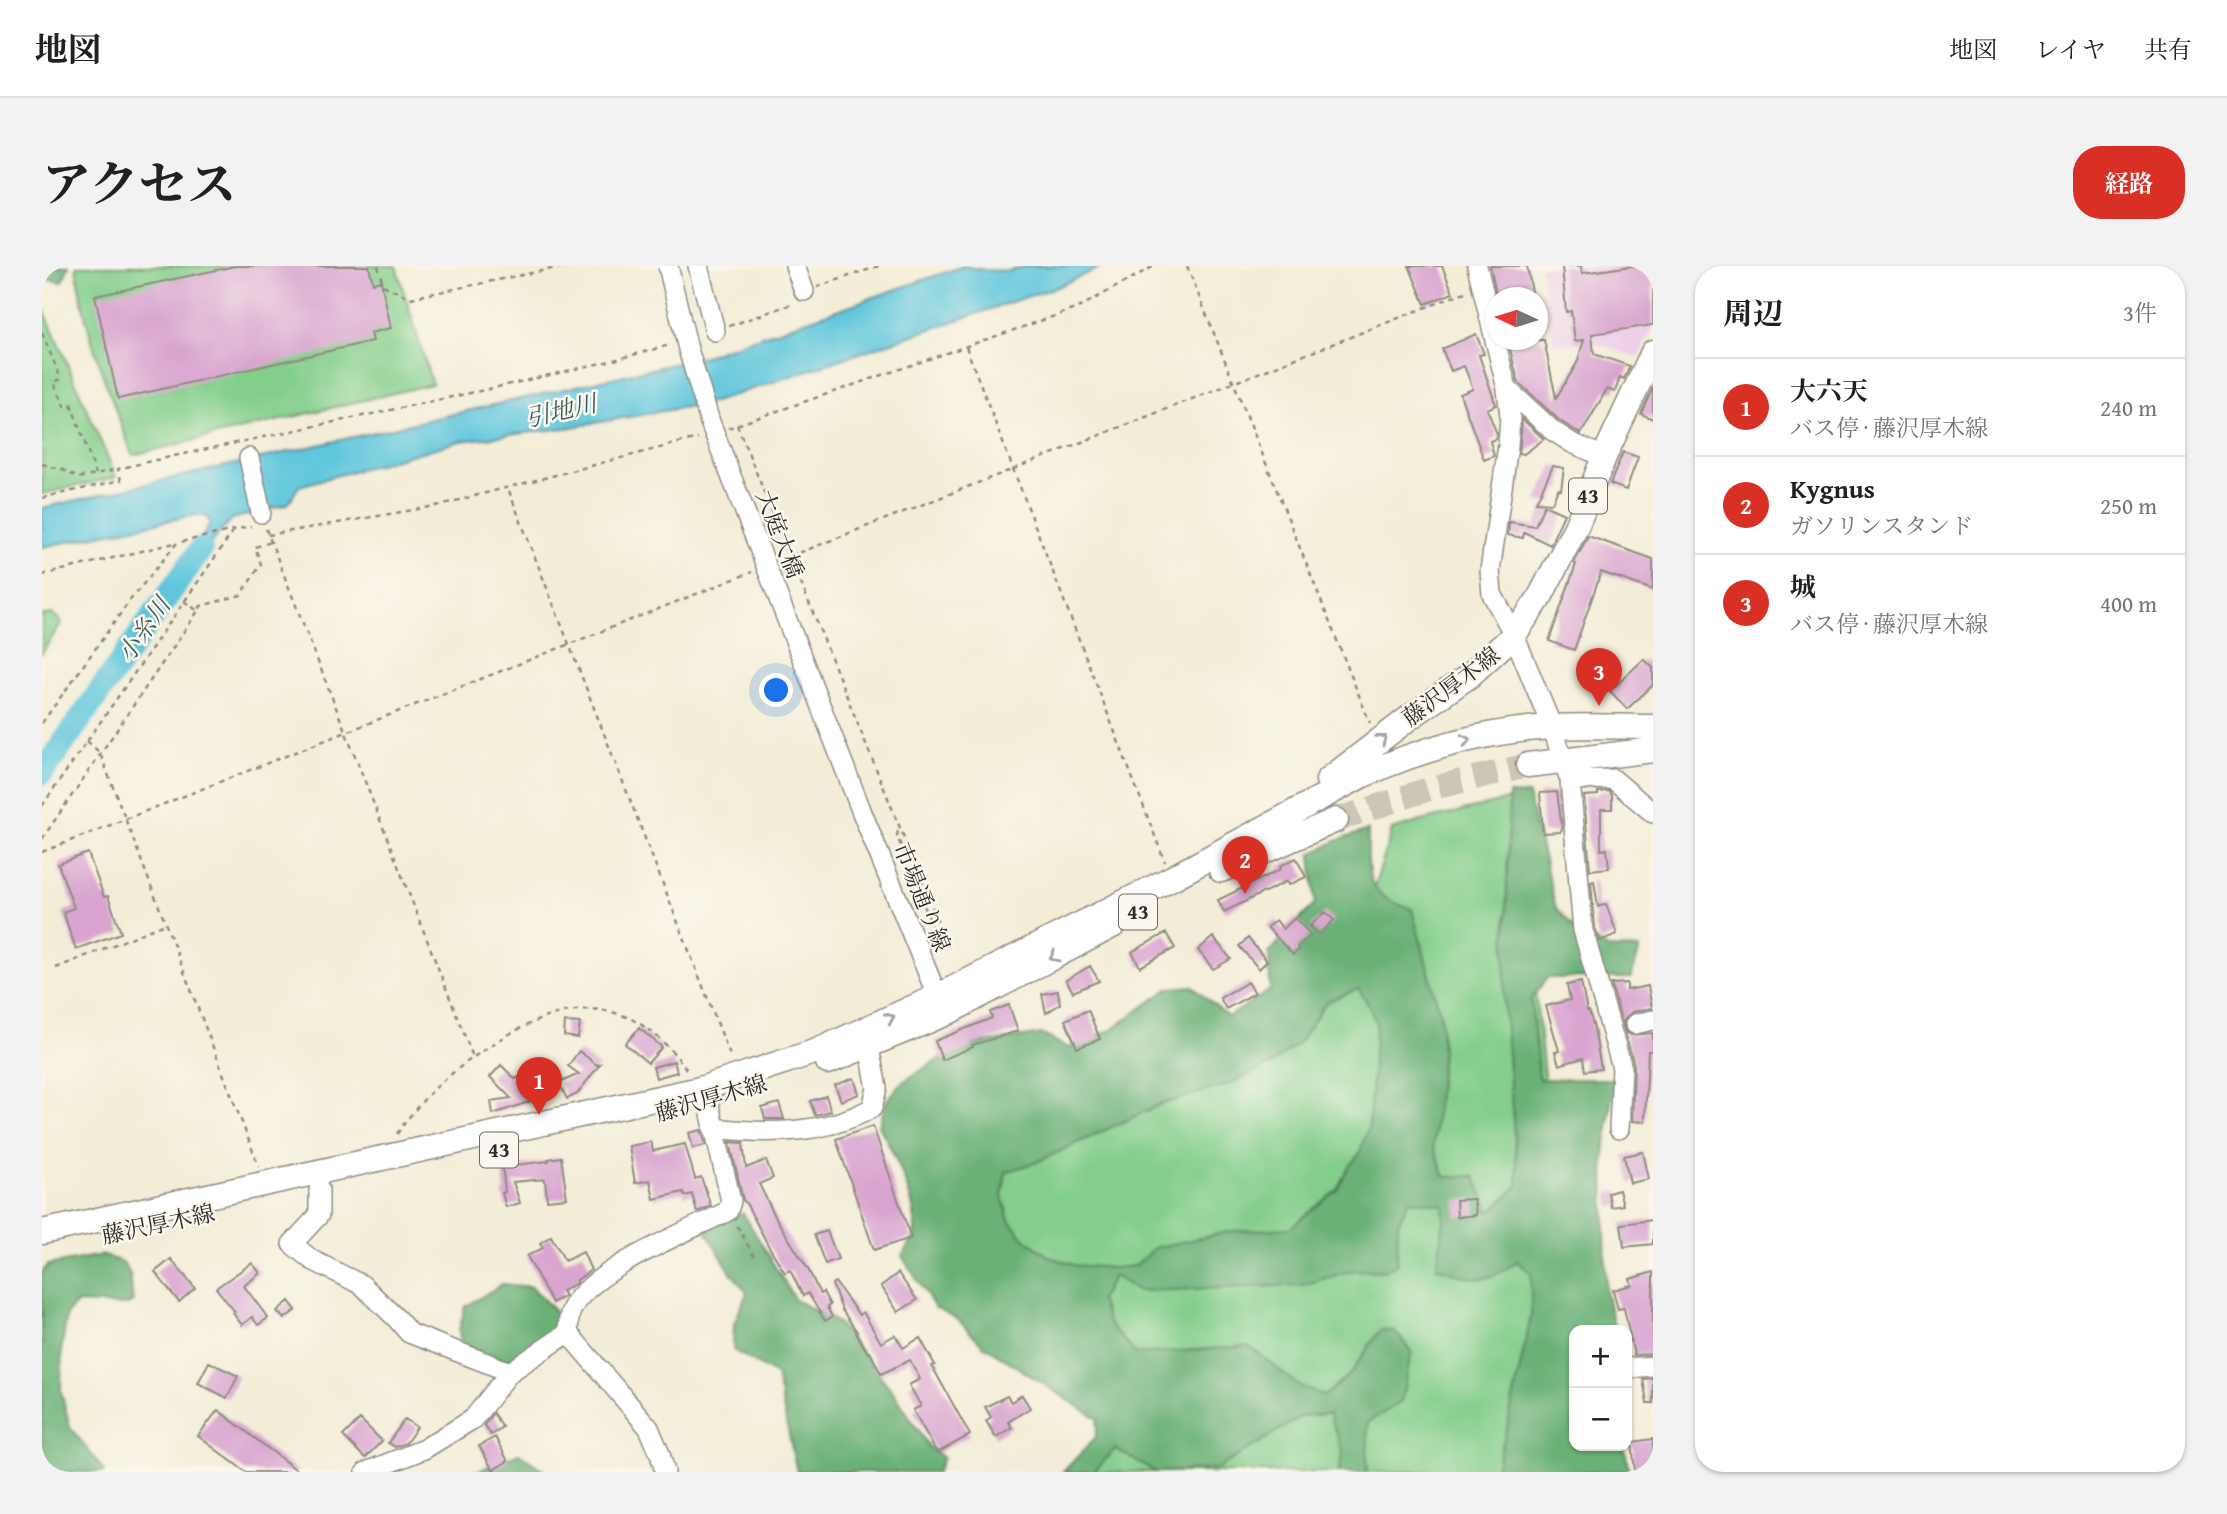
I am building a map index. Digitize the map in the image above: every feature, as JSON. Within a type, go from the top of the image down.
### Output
[{"type":"main road","name":"藤沢厚木線","points":[[1270,826],[1377,742],[1469,676],[1514,635],[1540,597],[1570,538],[1604,457],[1645,389],[1653,352]]},
{"type":"main road","name":"藤沢厚木線","points":[[42,1249],[319,1189],[704,1093],[869,1047],[1361,776],[1410,756],[1488,735],[1552,727],[1653,727]]},
{"type":"main road","points":[[1552,727],[1564,734],[1585,740],[1653,741]]},
{"type":"main road","points":[[1528,765],[1567,769],[1653,750]]},
{"type":"main road","name":"藤沢厚木線","points":[[42,1232],[704,1093],[738,1077],[941,1006],[1237,862],[1336,820]]},
{"type":"street","name":"大庭大橋","points":[[668,266],[688,349],[710,422],[863,815]]},
{"type":"street","points":[[698,266],[715,331]]},
{"type":"street","points":[[795,266],[804,291]]},
{"type":"street","points":[[1477,266],[1507,389],[1510,417],[1490,571],[1492,594],[1514,635],[1567,769],[1583,930],[1622,1068],[1619,1129]]},
{"type":"street","points":[[1507,389],[1553,431],[1604,457]]},
{"type":"street","points":[[249,458],[262,518]]},
{"type":"street","points":[[1567,769],[1613,779],[1653,813]]},
{"type":"street","name":"市場通り線","points":[[863,815],[941,1006]]},
{"type":"street","points":[[713,1128],[754,1133],[820,1127],[852,1119],[872,1108],[877,1088],[869,1047]]},
{"type":"street","points":[[665,1472],[649,1428],[568,1333],[571,1311],[583,1293],[608,1271],[729,1211],[731,1201],[704,1093]]},
{"type":"street","points":[[319,1189],[319,1214],[292,1244],[312,1260],[362,1285],[409,1333],[510,1372]]},
{"type":"street","points":[[366,1472],[424,1449],[472,1419],[510,1372],[568,1333]]},
{"type":"street","points":[[1632,1368],[1653,1366]]},
{"type":"path","points":[[378,266],[383,285],[410,298],[565,266]]},
{"type":"path","points":[[715,331],[792,304],[804,291],[879,266]]},
{"type":"path","points":[[1188,266],[1377,742]]},
{"type":"path","points":[[42,332],[61,379],[54,382],[65,406],[71,404],[96,474]]},
{"type":"path","points":[[42,464],[78,478],[189,451],[285,433],[610,362],[679,342]]},
{"type":"path","points":[[966,347],[1172,878]]},
{"type":"path","points":[[737,425],[899,825],[947,944],[934,931],[897,836],[899,825]]},
{"type":"path","points":[[42,498],[121,480],[118,469]]},
{"type":"path","points":[[508,489],[738,1077]]},
{"type":"path","points":[[42,575],[234,530],[262,518],[473,1057]]},
{"type":"path","points":[[42,806],[234,530]]},
{"type":"path","points":[[42,723],[131,598],[177,542]]},
{"type":"path","points":[[42,839],[201,606],[240,595],[261,564],[255,547],[271,542]]},
{"type":"path","points":[[184,601],[198,611]]},
{"type":"path","points":[[87,741],[100,753],[265,1184]]},
{"type":"path","points":[[909,887],[916,884]]},
{"type":"path","points":[[56,968],[165,924]]},
{"type":"path","points":[[390,1158],[398,1133],[433,1089],[452,1072],[526,1024],[572,1010],[603,1010],[634,1020],[652,1032],[680,1060],[704,1093]]},
{"type":"path","points":[[729,1211],[755,1258]]},
{"type":"shaded area","points":[[1540,266],[1653,266],[1653,329],[1638,358],[1596,343],[1552,345],[1548,319],[1548,287],[1543,287]]},
{"type":"green space","points":[[42,266],[69,266],[62,282],[42,279]]},
{"type":"green space","points":[[76,266],[396,266],[432,384],[133,455],[91,338]]},
{"type":"green space","points":[[42,305],[116,477],[42,494]]},
{"type":"green space","points":[[53,614],[62,622],[42,653],[42,615]]},
{"type":"green space","points":[[1509,794],[1528,795],[1556,908],[1575,929],[1608,948],[1640,949],[1631,978],[1547,978],[1531,999],[1539,1079],[1614,1079],[1604,1161],[1606,1291],[1614,1325],[1569,1325],[1569,1451],[1624,1451],[1629,1472],[1495,1472],[1531,1316],[1531,1273],[1517,1261],[1496,1275],[1478,1279],[1437,1267],[1444,1221],[1443,1205],[1409,1200],[1398,1223],[1397,1264],[1384,1271],[1354,1270],[1302,1285],[1139,1291],[1114,1276],[1100,1300],[1109,1324],[1136,1354],[1249,1346],[1296,1384],[1324,1396],[1350,1374],[1380,1330],[1394,1331],[1412,1351],[1401,1402],[1368,1422],[1367,1472],[1339,1472],[1343,1452],[1329,1414],[1302,1416],[1217,1469],[1156,1472],[1115,1449],[1094,1472],[1063,1472],[1096,1437],[1098,1419],[983,1345],[956,1318],[935,1308],[902,1256],[914,1237],[913,1211],[904,1180],[879,1126],[887,1100],[904,1081],[959,1047],[1041,1034],[1069,1048],[1111,1030],[1169,988],[1192,986],[1228,1017],[1270,990],[1269,953],[1315,903],[1311,854],[1336,841],[1368,830],[1368,860],[1372,882],[1384,897],[1412,909],[1441,1017],[1442,1051],[1433,1146],[1445,1177],[1474,1176],[1490,1212],[1518,1186],[1504,1003]],"holes":[[[1358,989],[1376,1022],[1369,1125],[1359,1154],[1337,1189],[1290,1228],[1232,1231],[1154,1248],[1135,1266],[1113,1268],[1074,1265],[1050,1257],[1025,1239],[1009,1219],[1002,1196],[1006,1172],[1037,1162],[1159,1105],[1229,1084],[1272,1064],[1300,1041],[1326,1002]]]},
{"type":"green space","points":[[1515,798],[1570,1325],[1569,1451],[1576,1451],[1586,1472],[1070,1472],[1116,1416],[1122,1363],[1010,1261],[991,1173],[1360,934],[1392,830]]},
{"type":"green space","points":[[743,1213],[795,1300],[838,1323],[895,1394],[928,1446],[943,1458],[937,1472],[797,1472],[776,1375],[733,1350],[734,1323],[747,1293],[704,1228]]},
{"type":"green space","points":[[101,1255],[123,1262],[130,1274],[133,1301],[128,1305],[78,1303],[67,1314],[62,1346],[61,1391],[70,1427],[105,1472],[42,1472],[42,1272],[48,1265]]},
{"type":"green space","points":[[502,1284],[532,1287],[563,1320],[550,1339],[508,1361],[471,1349],[460,1340],[459,1330],[465,1307]]},
{"type":"green space","points":[[519,1453],[546,1472],[475,1472]]},
{"type":"water","name":"引地川","points":[[963,266],[1010,271],[1026,266],[1104,266],[1059,286],[714,402],[566,428],[461,441],[299,486],[288,504],[232,519],[182,575],[210,523],[207,517],[195,515],[42,547],[42,508],[699,358]]},
{"type":"building","points":[[235,266],[369,266],[373,283],[381,281],[391,328],[371,333],[373,341],[118,399],[95,296]]},
{"type":"building","points":[[1409,266],[1442,266],[1453,293],[1425,304]]},
{"type":"building","points":[[1490,266],[1527,266],[1531,287],[1495,287]]},
{"type":"building","points":[[1562,266],[1581,266],[1582,273],[1653,266],[1653,325],[1592,334],[1594,354],[1630,366],[1624,379],[1620,377],[1615,392],[1607,389],[1581,434],[1560,421],[1518,382],[1510,350],[1546,350],[1556,398],[1577,363],[1584,340],[1575,341],[1571,311],[1566,312]]},
{"type":"building","points":[[1476,334],[1484,354],[1479,355],[1496,405],[1487,409],[1497,434],[1496,439],[1490,441],[1494,456],[1484,460],[1460,394],[1473,389],[1464,366],[1451,371],[1442,349]]},
{"type":"building","points":[[1653,387],[1653,419],[1641,414]]},
{"type":"building","points":[[1522,419],[1544,439],[1524,454],[1519,453]]},
{"type":"building","points":[[1623,452],[1638,457],[1626,490],[1610,484]]},
{"type":"building","points":[[1553,466],[1564,468],[1561,490],[1558,489],[1552,503],[1536,502]]},
{"type":"building","points":[[1544,505],[1564,514],[1550,545],[1524,532],[1523,538],[1508,535],[1509,522],[1535,526]]},
{"type":"building","points":[[1588,536],[1653,559],[1653,590],[1601,572],[1574,650],[1549,641],[1576,564],[1574,563]]},
{"type":"building","points":[[1644,659],[1653,668],[1653,685],[1627,709],[1610,691]]},
{"type":"building","points":[[1609,791],[1612,795],[1612,809],[1601,809],[1601,850],[1607,849],[1609,868],[1590,870],[1584,796]]},
{"type":"building","points":[[1557,792],[1562,829],[1560,832],[1543,833],[1540,793]]},
{"type":"building","points":[[88,853],[121,933],[76,949],[63,912],[74,908],[58,864]]},
{"type":"building","points":[[1296,858],[1306,877],[1289,885],[1287,881],[1224,912],[1218,900],[1281,869],[1280,866]]},
{"type":"building","points":[[1594,881],[1598,907],[1606,904],[1617,934],[1600,941],[1595,928],[1591,882]]},
{"type":"building","points":[[1325,912],[1334,920],[1319,935],[1310,926]]},
{"type":"building","points":[[1295,918],[1311,935],[1297,947],[1299,950],[1293,955],[1267,927],[1276,920],[1283,929]]},
{"type":"building","points":[[1166,933],[1175,948],[1140,967],[1132,952]]},
{"type":"building","points":[[1213,937],[1231,959],[1213,969],[1198,950]]},
{"type":"building","points":[[1248,938],[1267,961],[1259,969],[1239,946]]},
{"type":"building","points":[[1090,966],[1099,981],[1073,992],[1066,980]]},
{"type":"building","points":[[1248,982],[1255,993],[1226,1009],[1220,998]]},
{"type":"building","points":[[1581,982],[1587,1011],[1594,1028],[1601,1069],[1585,1071],[1583,1058],[1559,1065],[1555,1052],[1559,1051],[1546,1006],[1570,1000],[1567,985]]},
{"type":"building","points":[[1627,983],[1627,990],[1648,986],[1652,1008],[1632,1012],[1623,1021],[1626,1032],[1631,1035],[1653,1033],[1653,1051],[1648,1051],[1645,1122],[1632,1121],[1634,1065],[1611,984]]},
{"type":"building","points":[[1058,991],[1060,1004],[1046,1013],[1042,994]]},
{"type":"building","points":[[1009,1005],[1018,1031],[972,1045],[973,1047],[942,1060],[935,1041],[992,1018],[990,1012]]},
{"type":"building","points":[[1088,1010],[1100,1039],[1077,1048],[1065,1020]]},
{"type":"building","points":[[565,1022],[580,1023],[578,1038],[564,1036]]},
{"type":"building","points":[[639,1028],[662,1047],[648,1063],[625,1044]]},
{"type":"building","points":[[579,1051],[597,1065],[600,1064],[577,1094],[567,1099],[559,1083],[579,1074],[568,1066]]},
{"type":"building","points":[[674,1061],[677,1072],[656,1078],[653,1067]]},
{"type":"building","points":[[501,1065],[515,1079],[534,1071],[544,1097],[493,1114],[491,1101],[511,1098],[490,1077]]},
{"type":"building","points":[[854,1078],[859,1094],[841,1101],[835,1085]]},
{"type":"building","points":[[826,1096],[831,1111],[815,1115],[810,1101]]},
{"type":"building","points":[[779,1103],[784,1119],[765,1119],[762,1108]]},
{"type":"building","points":[[873,1126],[911,1238],[874,1250],[836,1139]]},
{"type":"building","points":[[701,1130],[706,1145],[693,1148],[689,1133]]},
{"type":"building","points":[[651,1142],[653,1151],[685,1144],[695,1179],[701,1177],[711,1206],[697,1212],[692,1194],[685,1196],[683,1192],[654,1199],[650,1180],[635,1183],[629,1146]]},
{"type":"building","points":[[730,1142],[743,1143],[746,1168],[766,1160],[773,1178],[759,1184],[820,1294],[823,1292],[830,1305],[827,1307],[832,1317],[825,1321],[808,1293],[803,1296],[790,1270],[785,1273],[743,1200]]},
{"type":"building","points":[[1643,1152],[1649,1179],[1630,1183],[1624,1156]]},
{"type":"building","points":[[561,1157],[567,1198],[547,1200],[545,1179],[513,1182],[520,1203],[506,1207],[502,1193],[505,1192],[502,1163],[507,1162],[508,1166]]},
{"type":"building","points":[[1619,1190],[1623,1205],[1611,1207],[1608,1193]]},
{"type":"building","points":[[1474,1199],[1476,1215],[1457,1217],[1456,1200]]},
{"type":"building","points":[[1653,1220],[1653,1244],[1624,1247],[1621,1224]]},
{"type":"building","points":[[827,1231],[838,1259],[825,1264],[814,1235]]},
{"type":"building","points":[[551,1236],[565,1261],[583,1252],[591,1270],[577,1280],[577,1283],[562,1291],[565,1296],[552,1303],[527,1256],[543,1248],[540,1243]]},
{"type":"building","points":[[171,1259],[195,1288],[179,1302],[155,1272]]},
{"type":"building","points":[[252,1263],[260,1273],[244,1286],[268,1318],[258,1325],[252,1317],[242,1325],[216,1288]]},
{"type":"building","points":[[1653,1272],[1653,1354],[1634,1355],[1632,1325],[1628,1325],[1624,1308],[1618,1309],[1613,1290],[1632,1285],[1630,1279]]},
{"type":"building","points":[[898,1273],[917,1300],[898,1312],[881,1286]]},
{"type":"building","points":[[835,1282],[859,1315],[863,1312],[881,1343],[895,1335],[903,1348],[920,1338],[935,1365],[932,1366],[970,1435],[937,1453],[913,1410],[921,1406],[909,1385],[920,1379],[910,1360],[881,1374],[842,1310],[832,1284]]},
{"type":"building","points":[[289,1301],[296,1310],[284,1319],[277,1311]]},
{"type":"building","points":[[209,1362],[238,1376],[227,1398],[198,1383]]},
{"type":"building","points":[[1653,1378],[1653,1403],[1647,1403],[1643,1379]]},
{"type":"building","points":[[1022,1395],[1030,1408],[1008,1422],[1012,1427],[996,1437],[986,1421],[991,1417],[985,1407],[1007,1396],[1011,1402]]},
{"type":"building","points":[[218,1410],[299,1472],[246,1472],[198,1436]]},
{"type":"building","points":[[493,1413],[502,1427],[491,1435],[484,1425]]},
{"type":"building","points":[[360,1419],[382,1441],[365,1458],[343,1436]]},
{"type":"building","points":[[405,1419],[417,1427],[406,1443],[395,1447],[388,1443]]},
{"type":"building","points":[[495,1437],[508,1461],[493,1470],[479,1446]]},
{"type":"building","points":[[1653,1439],[1653,1472],[1635,1472],[1632,1442]]},
{"type":"waterway","name":"小糸川","points":[[42,773],[201,549]]},
{"type":"tunnel","points":[[1336,820],[1429,789],[1528,765]]},
{"type":"place","name":"城","points":[[1599,706]]},
{"type":"place","name":"Kygnus","points":[[1245,894]]},
{"type":"place","name":"大六天","points":[[539,1115]]}]
